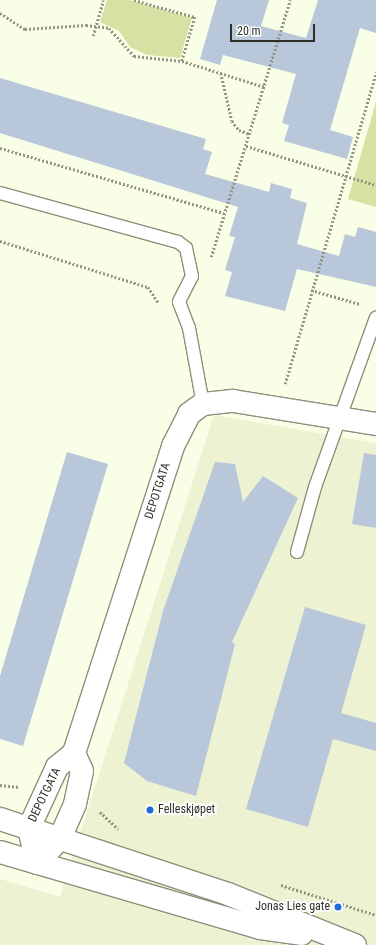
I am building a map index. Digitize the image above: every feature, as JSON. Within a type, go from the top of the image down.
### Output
[{"type":"street","points":[[204,404],[233,401],[376,424]]},
{"type":"street","name":"DEPOTGATA","points":[[37,862],[30,828],[57,767],[74,753],[177,434],[189,414],[204,404]]},
{"type":"street","name":"DEPOTGATA","points":[[37,862],[60,838],[80,782],[82,771],[74,753]]},
{"type":"street","points":[[0,819],[228,894],[331,938],[354,945]]},
{"type":"street","points":[[0,852],[260,928],[331,938]]},
{"type":"lane","points":[[0,193],[178,242],[186,248],[192,276],[180,302],[189,328],[204,404]]},
{"type":"lane","points":[[297,552],[339,418],[376,318]]},
{"type":"path","points":[[93,36],[104,0]]},
{"type":"path","points":[[134,0],[195,17],[182,61]]},
{"type":"path","points":[[209,264],[290,0]]},
{"type":"path","points":[[0,14],[25,29],[96,25],[114,30],[129,52],[140,58],[182,61],[264,86]]},
{"type":"path","points":[[278,408],[311,290],[376,72]]},
{"type":"path","points":[[221,73],[232,122],[239,130],[250,134]]},
{"type":"path","points":[[246,146],[346,174],[376,185]]},
{"type":"path","points":[[0,148],[224,213]]},
{"type":"path","points":[[0,241],[148,288],[167,314],[189,328]]},
{"type":"path","points":[[311,290],[369,307]]},
{"type":"path","points":[[0,785],[19,787]]},
{"type":"shaded area","points":[[214,415],[376,443],[376,945],[0,945],[0,879],[60,897]]},
{"type":"green space","points":[[107,0],[130,0],[192,18],[180,58],[147,55],[130,47],[119,31],[100,22]]},
{"type":"green space","points":[[376,102],[376,207],[348,199]]},
{"type":"building","points":[[217,0],[269,0],[261,26],[306,38],[318,0],[376,0],[376,33],[360,28],[330,130],[353,137],[347,159],[284,141],[289,125],[282,123],[296,74],[223,55],[220,65],[200,59]]},
{"type":"building","points":[[0,78],[206,139],[203,149],[212,152],[205,174],[269,192],[271,183],[292,189],[290,198],[307,203],[297,244],[339,256],[345,234],[355,237],[358,227],[376,232],[376,287],[297,269],[285,311],[225,296],[232,272],[225,270],[235,237],[229,236],[238,207],[0,133]]},
{"type":"building","points":[[67,452],[108,464],[23,746],[0,739],[0,676]]},
{"type":"building","points":[[364,453],[376,455],[376,528],[352,524]]},
{"type":"building","points":[[215,462],[235,464],[243,502],[263,476],[298,498],[232,642],[235,644],[196,796],[147,781],[124,763],[163,611]]},
{"type":"building","points":[[305,607],[366,625],[341,713],[376,723],[376,751],[333,739],[308,827],[246,809]]},
{"type":"place","name":"Felleskjøpet","points":[[150,810]]},
{"type":"place","name":"Jonas Lies gate","points":[[338,907]]}]
